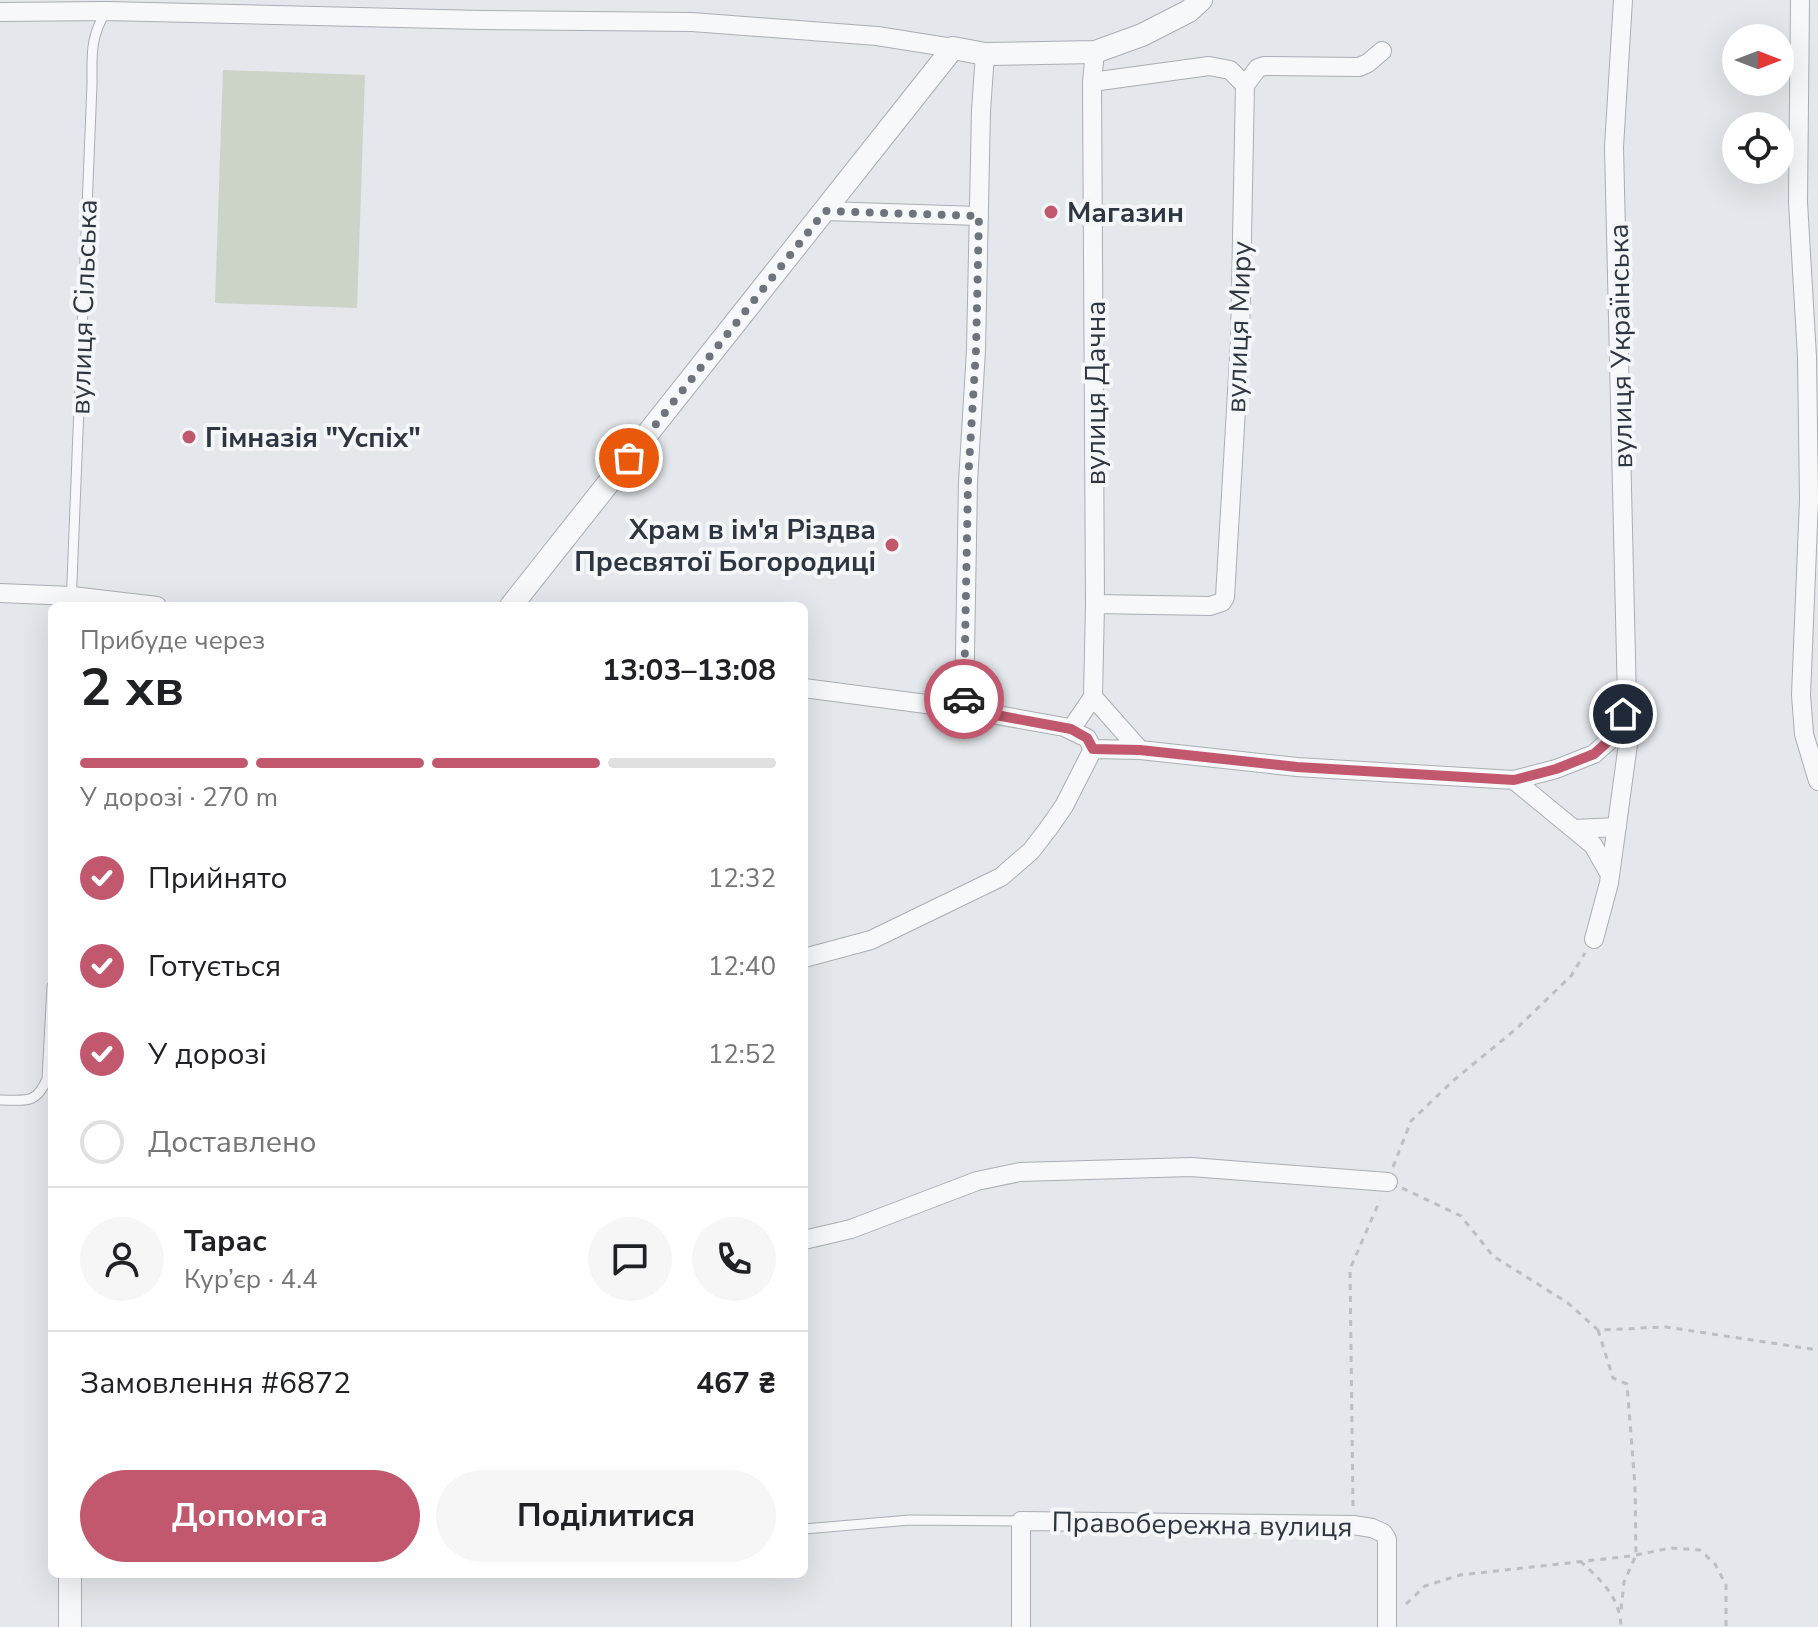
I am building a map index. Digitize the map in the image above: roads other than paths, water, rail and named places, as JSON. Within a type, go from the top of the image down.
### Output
[{"type":"street","points":[[0,12],[107,5],[482,20],[692,22],[877,36],[985,54],[1095,52],[1142,35],[1189,11],[1201,0]]},
{"type":"street","name":"вулиця Українська","points":[[1594,939],[1602,914],[1628,744],[1614,147],[1623,0]]},
{"type":"street","points":[[1800,0],[1798,202],[1807,357],[1809,500],[1801,695],[1804,734],[1818,781]]},
{"type":"street","points":[[514,602],[953,48]]},
{"type":"street","points":[[1092,82],[1209,66],[1230,70],[1245,85],[1258,68],[1264,66],[1359,67],[1382,51]]},
{"type":"street","name":"вулиця Дачна","points":[[1093,697],[1092,82],[1095,52]]},
{"type":"street","points":[[964,709],[968,482],[976,350],[985,54]]},
{"type":"street","name":"вулиця Миру","points":[[1095,604],[1210,606],[1217,605],[1225,597],[1240,341],[1245,85]]},
{"type":"street","points":[[825,211],[979,216]]},
{"type":"street","points":[[0,593],[71,601]]},
{"type":"street","points":[[808,689],[964,709],[1071,729],[1087,738],[1093,749],[1064,806],[1048,829],[1031,851],[1001,877],[871,940],[808,957]]},
{"type":"street","name":"вулиця Українська","points":[[1093,749],[1140,750],[1297,767],[1514,780],[1556,769],[1594,754],[1614,736],[1628,693]]},
{"type":"street","points":[[1071,729],[1093,697],[1140,750]]},
{"type":"street","points":[[1514,780],[1593,845],[1609,873]]},
{"type":"street","points":[[1574,829],[1617,827]]},
{"type":"street","points":[[808,1239],[851,1229],[977,1181],[1020,1172],[1191,1167],[1388,1182]]},
{"type":"street","points":[[1021,1521],[1021,1627]]},
{"type":"street","name":"Правобережна вулиця","points":[[1021,1521],[1353,1525],[1372,1528],[1383,1533],[1387,1539],[1387,1626]]},
{"type":"street","points":[[70,1578],[70,1627]]},
{"type":"lane","name":"вулиця Сільська","points":[[71,601],[92,45],[95,29],[107,5]]},
{"type":"lane","points":[[0,1100],[27,1101],[36,1098],[47,1079],[48,1060]]},
{"type":"lane","points":[[42,1092],[48,1094]]},
{"type":"lane","points":[[808,1529],[910,1520],[1021,1521]]},
{"type":"place","name":"Магазин","points":[[1051,212]]},
{"type":"place","name":"Гімназія \"Успіх\"","points":[[189,437]]},
{"type":"place","name":"Храм в ім'я Різдва Пресвятої Богородиці","points":[[892,545]]}]
